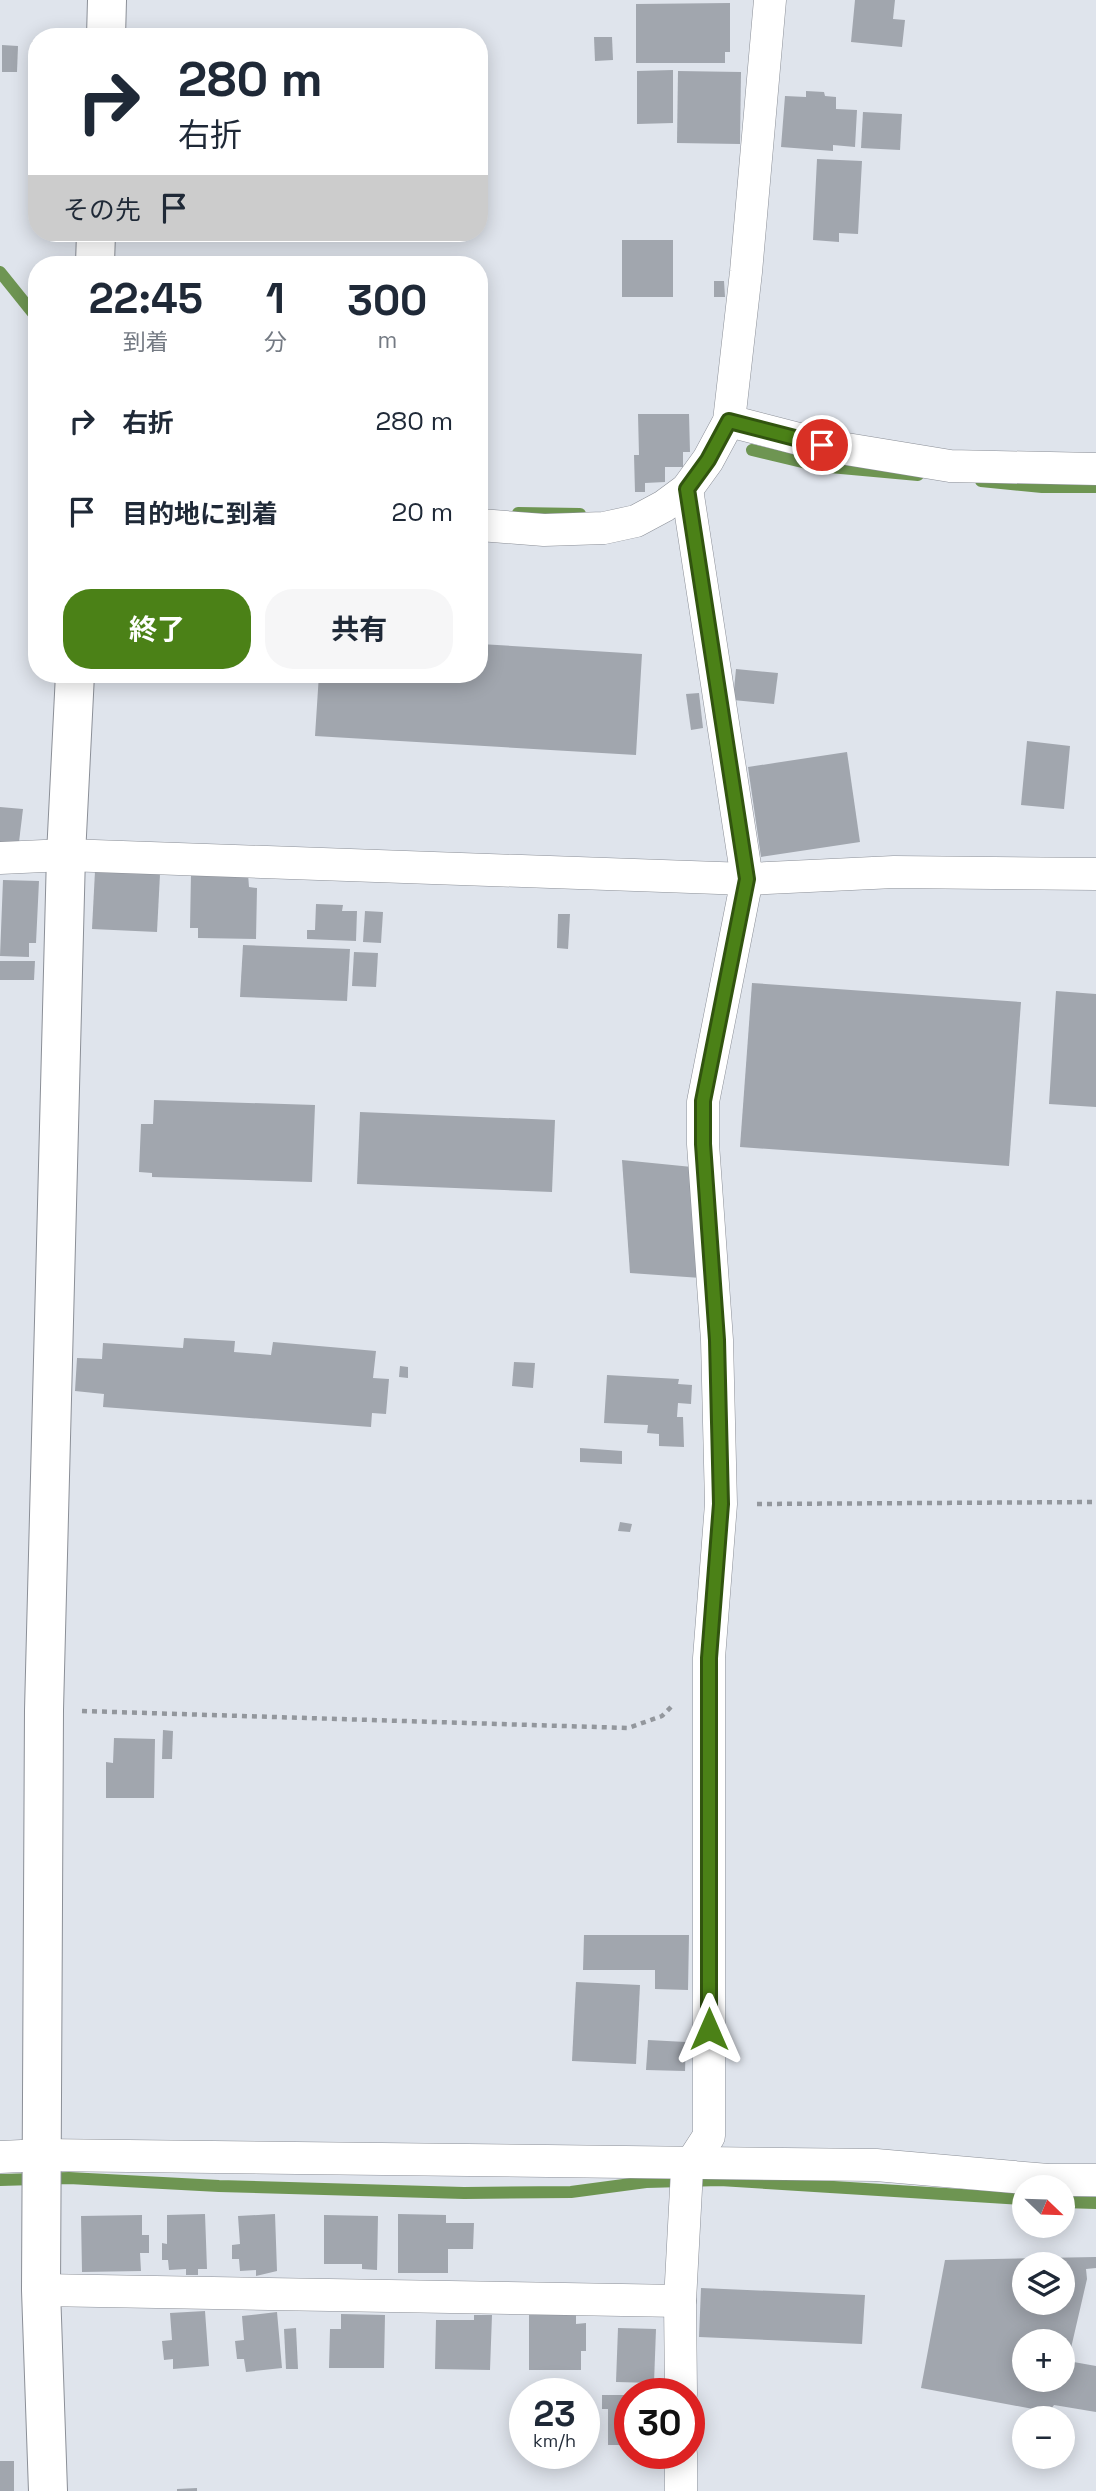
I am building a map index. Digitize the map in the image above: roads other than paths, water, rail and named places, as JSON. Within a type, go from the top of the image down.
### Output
[{"type":"street","points":[[106,28],[107,0]]},
{"type":"street","points":[[488,526],[544,530],[604,528],[636,521],[664,506],[687,489],[708,460],[729,421],[746,272],[770,0]]},
{"type":"street","points":[[729,421],[822,445],[950,466],[1096,469]]},
{"type":"street","points":[[681,2378],[680,2301],[687,2170],[709,2136],[709,1658],[721,1504],[717,1340],[703,1144],[703,1101],[747,879],[687,489]]},
{"type":"street","points":[[48,2491],[41,2290],[44,1710],[66,855],[75,683]]},
{"type":"street","points":[[0,858],[66,855],[747,879],[894,872],[1096,874]]},
{"type":"street","points":[[0,2157],[42,2171],[412,2161],[692,2161],[876,2165],[1048,2180],[1096,2179]]},
{"type":"street","points":[[41,2290],[680,2301]]},
{"type":"street","points":[[681,2469],[681,2491]]},
{"type":"waterway","points":[[0,272],[28,307]]},
{"type":"waterway","points":[[752,450],[819,466],[918,475]]},
{"type":"waterway","points":[[981,481],[1042,487],[1096,487]]},
{"type":"waterway","points":[[518,513],[580,514]]},
{"type":"waterway","points":[[0,2180],[69,2178],[219,2186],[464,2193],[571,2192],[646,2182],[720,2180],[1012,2198]]},
{"type":"waterway","points":[[1075,2202],[1096,2203]]}]
